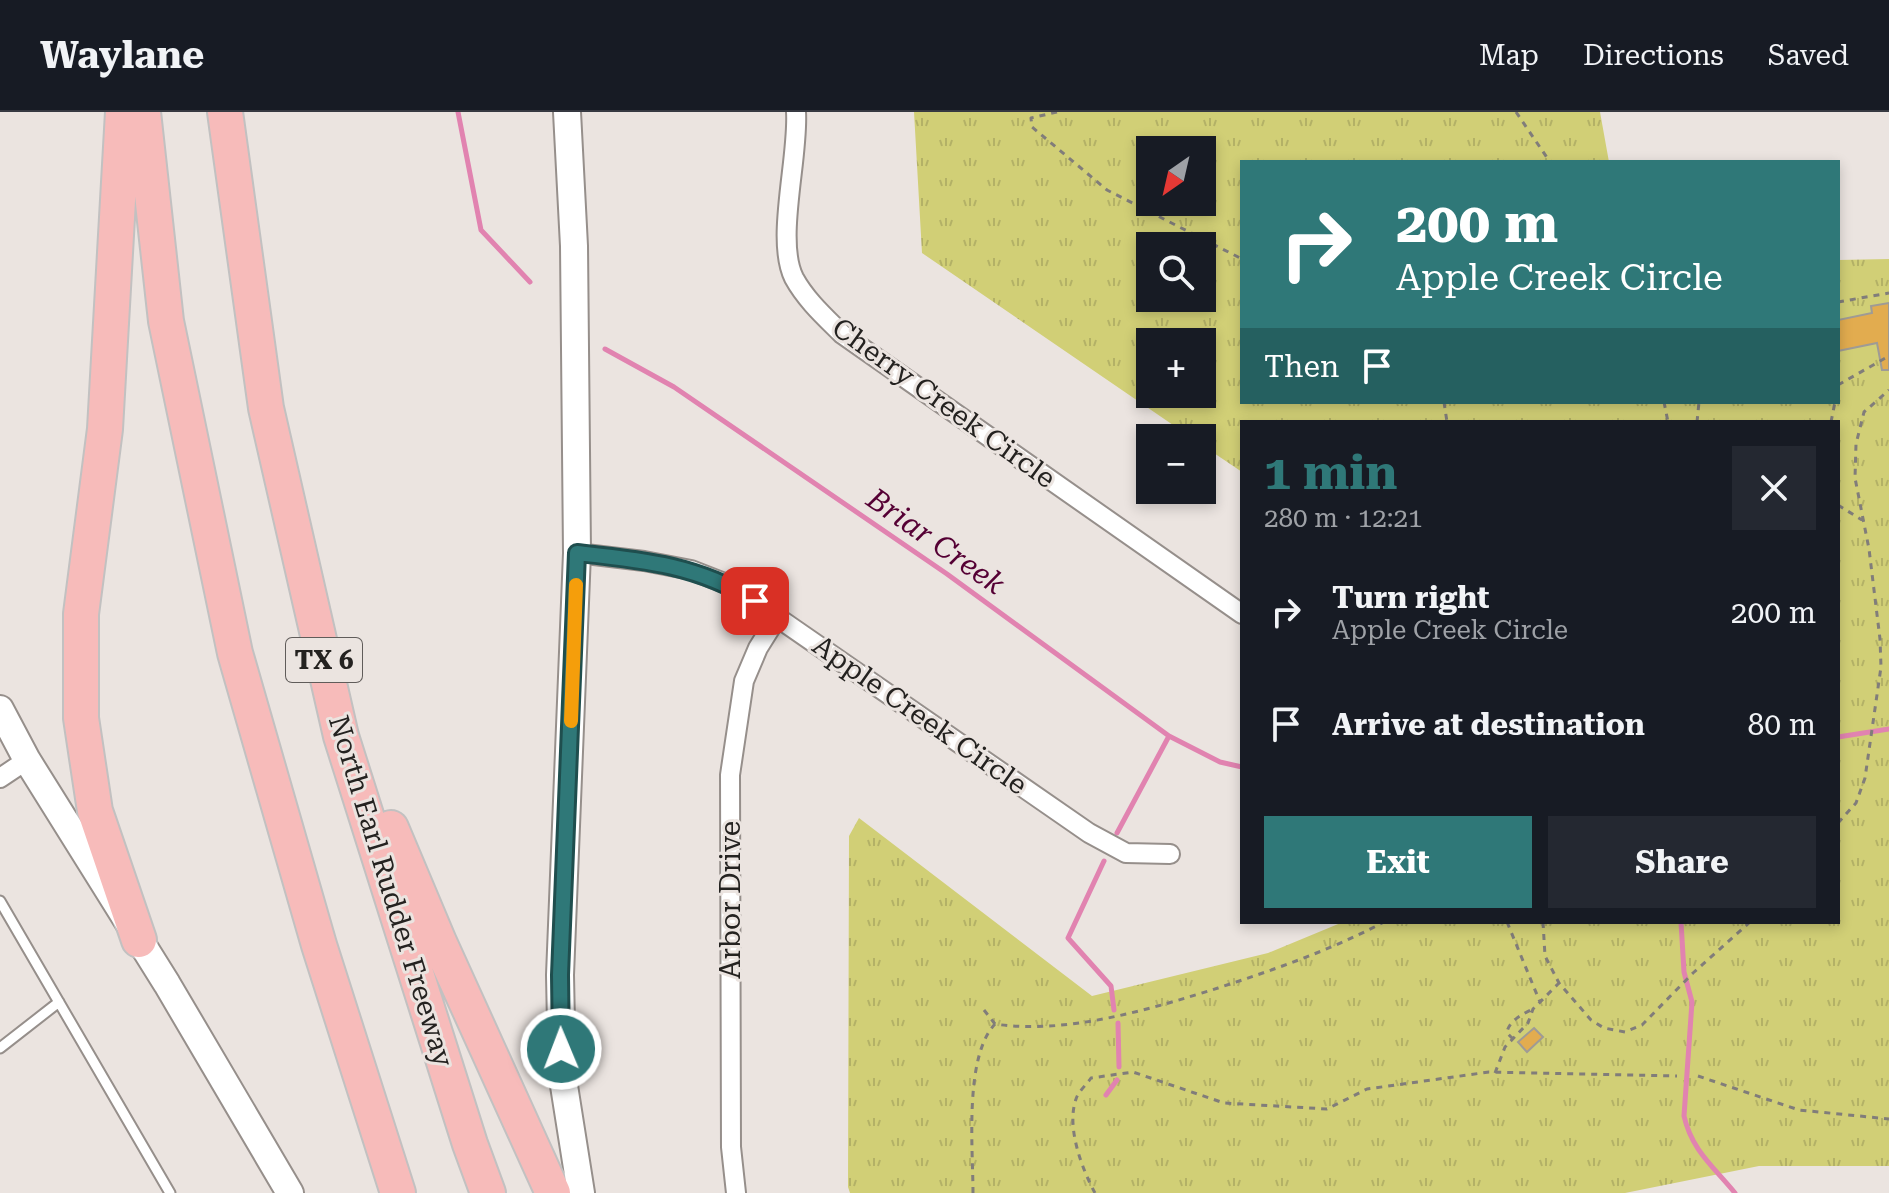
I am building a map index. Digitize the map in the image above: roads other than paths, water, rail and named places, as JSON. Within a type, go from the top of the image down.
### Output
[{"type":"highway","points":[[123,112],[105,429],[81,614],[81,718],[95,811],[139,940]]},
{"type":"highway","name":"TX 6","points":[[143,112],[166,321],[235,653],[319,945],[398,1193]]},
{"type":"highway","name":"North Earl Rudder Freeway","points":[[225,112],[266,408],[341,736],[488,1193]]},
{"type":"highway","points":[[306,582],[385,815],[553,1193]]},
{"type":"main road","points":[[567,112],[574,246],[577,553],[560,975],[562,1073],[581,1193]]},
{"type":"main road","points":[[0,709],[27,760],[139,940],[284,1189]]},
{"type":"street","name":"Cherry Creek Circle","points":[[796,112],[796,151],[787,217],[788,247],[793,276],[812,303],[842,334],[1240,613]]},
{"type":"street","name":"Apple Creek Circle","points":[[577,553],[691,570],[732,586],[1089,833],[1126,853],[1170,854]]},
{"type":"street","name":"Arbor Drive","points":[[736,1193],[731,1147],[730,775],[744,681],[758,648],[778,616]]},
{"type":"street","points":[[0,778],[27,760]]},
{"type":"lane","points":[[0,901],[170,1193]]},
{"type":"lane","points":[[0,1048],[59,1002]]},
{"type":"waterway","name":"Briar Creek","points":[[458,112],[481,230],[530,282]]},
{"type":"waterway","name":"Briar Creek","points":[[605,349],[674,387],[947,574],[1169,736],[1220,762],[1240,767]]},
{"type":"waterway","name":"Briar Creek","points":[[1840,737],[1889,729]]},
{"type":"waterway","points":[[1117,833],[1169,736]]},
{"type":"waterway","points":[[1104,861],[1068,938],[1111,986],[1114,1010]]},
{"type":"waterway","points":[[1681,924],[1684,972],[1692,1002],[1684,1116],[1698,1149],[1735,1193]]},
{"type":"waterway","points":[[1118,1023],[1119,1067]]},
{"type":"waterway","points":[[1106,1095],[1117,1080]]}]
